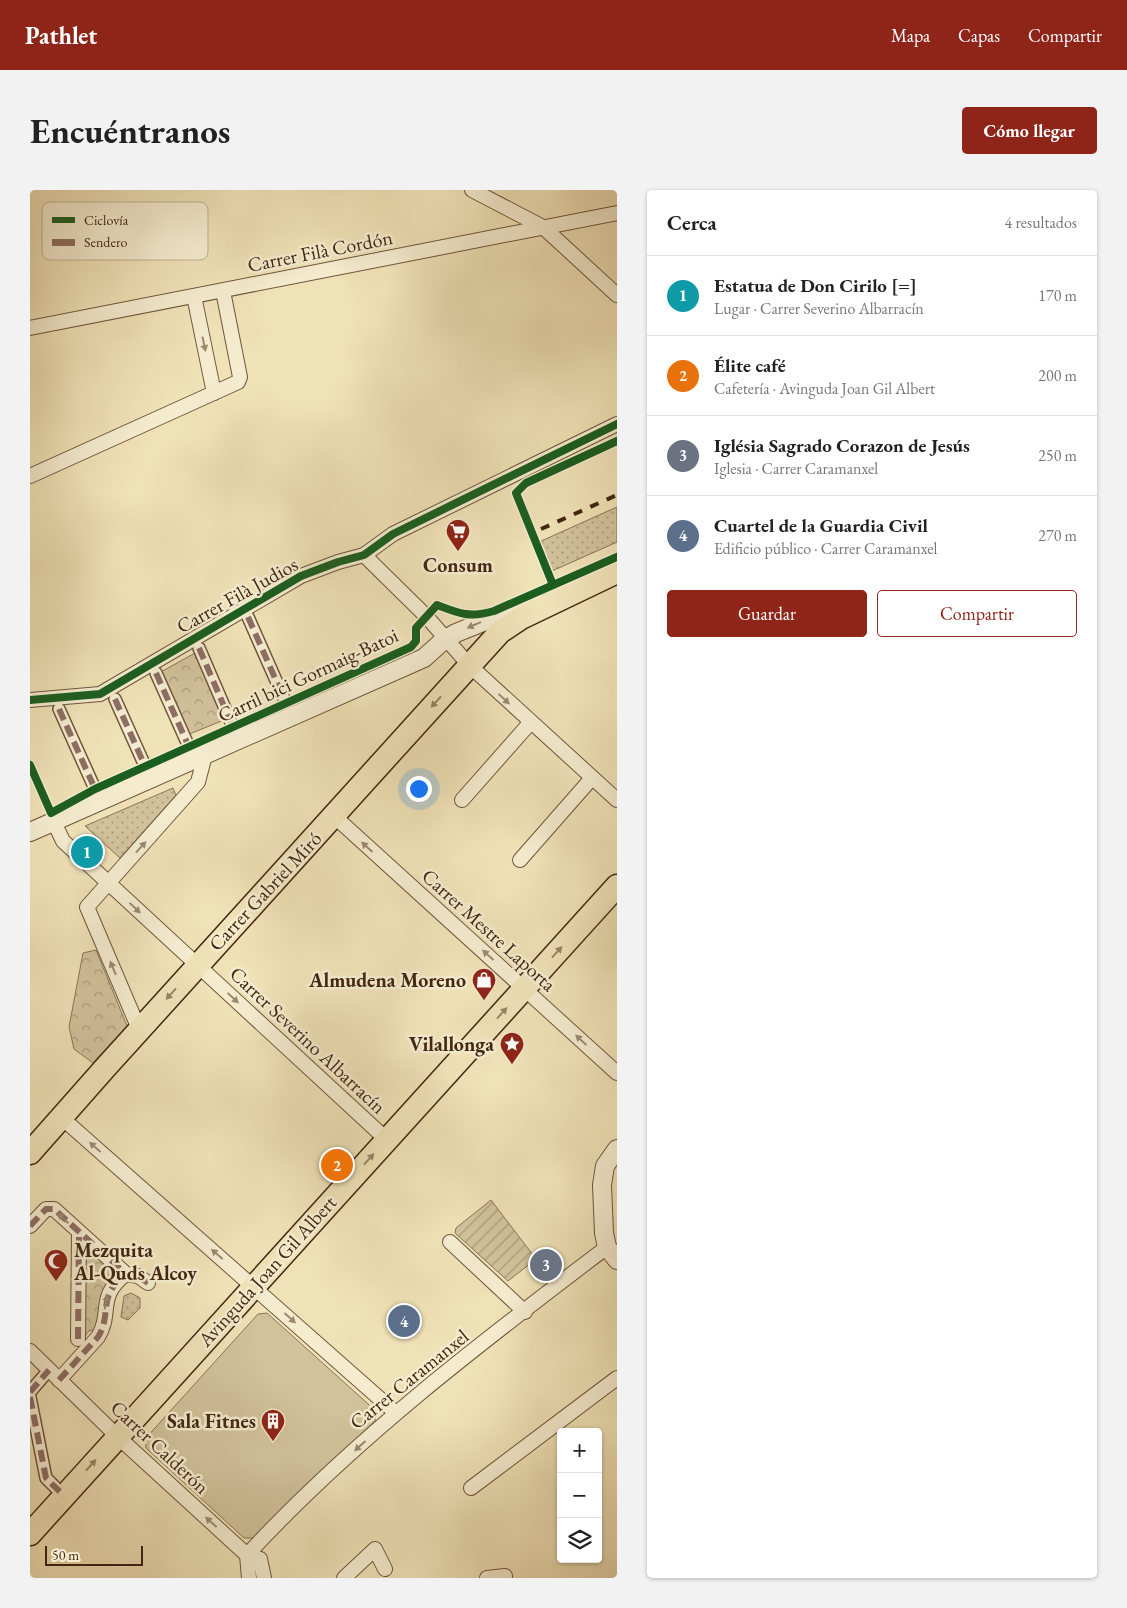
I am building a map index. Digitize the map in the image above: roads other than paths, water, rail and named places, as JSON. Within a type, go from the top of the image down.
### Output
[{"type":"main road","name":"Carrer Gabriel Miró","points":[[30,1153],[139,1029],[469,665],[511,623],[617,571]]},
{"type":"main road","name":"Avinguda Joan Gil Albert","points":[[30,1534],[617,886]]},
{"type":"street","points":[[472,190],[543,227],[617,295]]},
{"type":"street","name":"Carrer Filà Cordón","points":[[30,328],[617,213]]},
{"type":"street","points":[[30,476],[234,384],[240,377],[223,290]]},
{"type":"street","points":[[194,296],[214,393]]},
{"type":"street","name":"Carrer Filà Judios","points":[[30,700],[100,694],[301,576],[338,562],[364,555],[393,534],[617,424]]},
{"type":"street","points":[[364,555],[426,616],[444,640],[469,665],[530,723],[617,800]]},
{"type":"street","points":[[33,831],[197,751],[424,658],[444,640],[594,574],[617,571]]},
{"type":"street","points":[[248,617],[286,703]]},
{"type":"street","points":[[199,648],[233,726]]},
{"type":"street","points":[[139,1029],[87,907],[198,782],[197,751],[156,673]]},
{"type":"street","points":[[114,699],[145,766]]},
{"type":"street","points":[[59,710],[95,789]]},
{"type":"street","points":[[462,800],[530,723]]},
{"type":"street","points":[[520,860],[592,778]]},
{"type":"street","name":"Carrer Mestre Laporta","points":[[334,816],[617,1073]]},
{"type":"street","name":"Carrer Severino Albarracín","points":[[54,822],[63,841],[386,1139]]},
{"type":"street","points":[[62,1118],[396,1413]]},
{"type":"street","points":[[612,1254],[604,1233],[610,1183],[605,1166],[617,1149]]},
{"type":"street","points":[[30,1226],[46,1209],[54,1209],[79,1234],[126,1274],[138,1276],[148,1283]]},
{"type":"street","points":[[78,1339],[79,1234]]},
{"type":"street","points":[[450,1242],[525,1312]]},
{"type":"street","name":"Carrer Caramanxel","points":[[247,1555],[284,1515],[396,1413],[525,1312],[612,1254]]},
{"type":"street","points":[[30,1392],[54,1375],[98,1337],[102,1330],[106,1296],[114,1284],[126,1274]]},
{"type":"street","name":"Carrer Calderón","points":[[30,1351],[117,1436],[247,1555],[260,1559],[264,1578]]},
{"type":"street","points":[[471,1488],[617,1378]]},
{"type":"street","points":[[30,1397],[46,1478],[61,1499]]},
{"type":"street","points":[[344,1578],[375,1549],[385,1569]]},
{"type":"street","points":[[247,1555],[250,1578]]},
{"type":"street","points":[[487,1578],[506,1576]]},
{"type":"railway","points":[[541,529],[617,495]]},
{"type":"place","name":"Consum","points":[[458,552]]},
{"type":"place","name":"Estatua de Don Cirilo [=]","points":[[87,852]]},
{"type":"place","name":"Almudena Moreno","points":[[484,1001]]},
{"type":"place","name":"Vilallonga","points":[[512,1065]]},
{"type":"place","name":"Élite café","points":[[337,1165]]},
{"type":"place","name":"Iglésia Sagrado Corazon de Jesús","points":[[546,1265]]},
{"type":"place","name":"Mezquita Al-Quds Alcoy","points":[[56,1282]]},
{"type":"place","name":"Cuartel de la Guardia Civil","points":[[404,1321]]},
{"type":"place","name":"Sala Fitnes","points":[[273,1442]]}]
